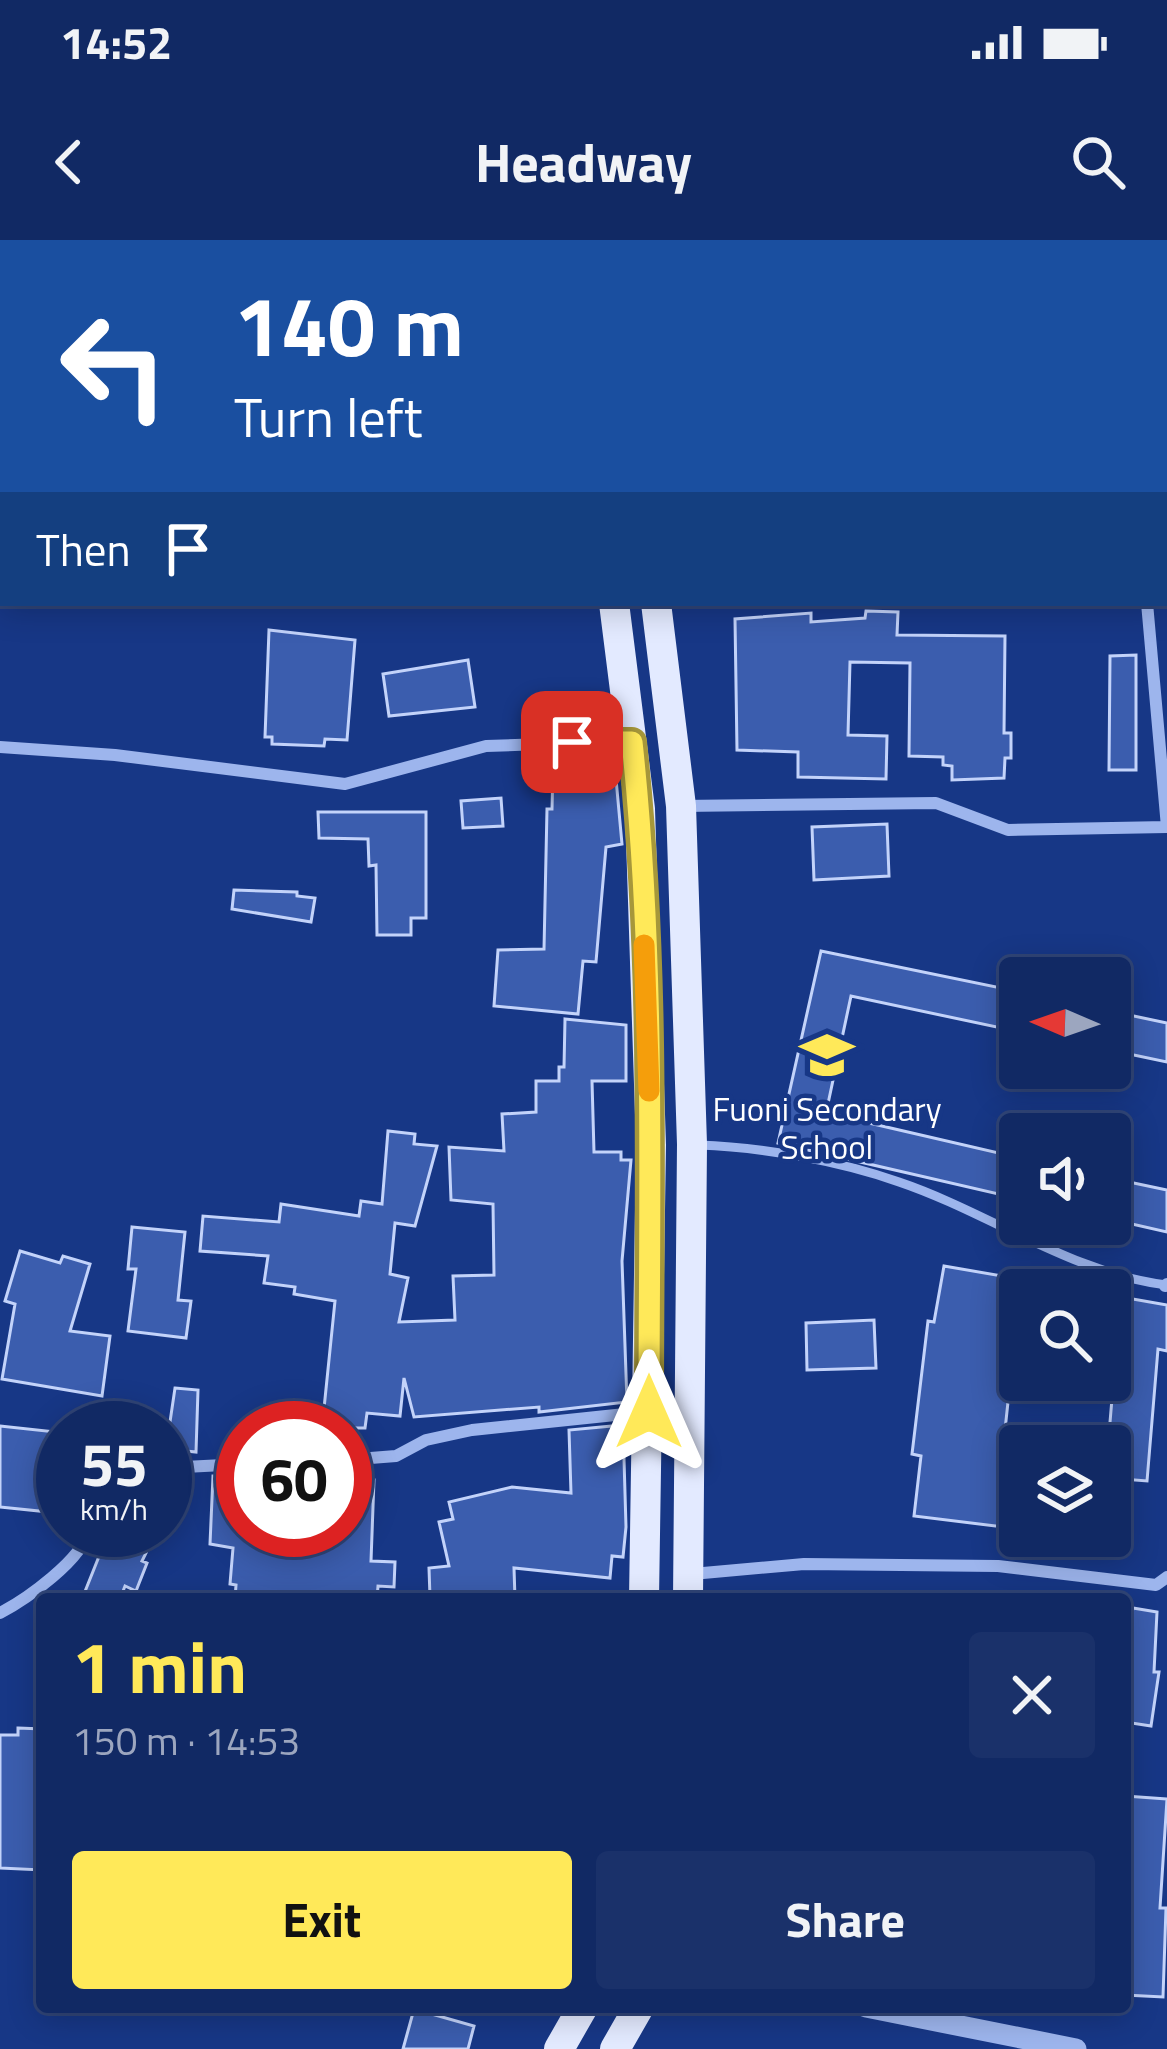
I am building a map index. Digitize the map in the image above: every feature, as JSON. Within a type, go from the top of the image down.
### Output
[{"type":"main road","points":[[614,606],[640,809],[651,1145],[644,1593]]},
{"type":"main road","points":[[656,606],[681,806],[692,1144],[689,1587]]},
{"type":"main road","points":[[559,2049],[580,2013]]},
{"type":"street","points":[[681,806],[936,803],[1008,830],[1167,827],[1147,606]]},
{"type":"street","points":[[0,748],[115,755],[345,784],[486,746],[632,742]]},
{"type":"street","points":[[372,1458],[396,1456],[426,1441],[472,1430],[649,1412]]},
{"type":"street","points":[[0,1613],[40,1588],[70,1557]]},
{"type":"street","points":[[689,1587],[804,1564],[998,1566],[1156,1585],[1167,1577]]},
{"type":"street","points":[[896,2013],[1076,2049]]},
{"type":"lane","points":[[692,1144],[741,1146],[898,1181],[1113,1273],[1166,1285]]},
{"type":"building","points":[[866,611],[898,612],[897,635],[1005,636],[1004,733],[1011,733],[1011,758],[1005,758],[1004,778],[952,780],[952,766],[943,765],[943,757],[909,756],[910,663],[850,662],[848,735],[887,736],[886,779],[798,777],[798,752],[737,750],[735,619],[811,613],[811,622],[865,618]]},
{"type":"building","points":[[269,630],[355,640],[347,740],[325,739],[324,746],[272,744],[272,737],[265,737]]},
{"type":"building","points":[[1136,655],[1136,770],[1109,770],[1110,656]]},
{"type":"building","points":[[468,660],[475,707],[389,716],[383,674]]},
{"type":"building","points":[[615,768],[622,844],[606,847],[596,962],[583,961],[578,1014],[494,1006],[498,950],[544,949],[547,809],[552,809],[553,770]]},
{"type":"building","points":[[501,798],[503,826],[463,828],[461,801]]},
{"type":"building","points":[[318,812],[426,812],[426,918],[411,918],[411,935],[377,935],[376,865],[369,866],[368,839],[319,838]]},
{"type":"building","points":[[887,824],[889,876],[814,880],[812,827]]},
{"type":"building","points":[[234,890],[297,892],[297,896],[315,898],[311,922],[232,909]]},
{"type":"building","points":[[821,951],[999,988],[999,1028],[851,996],[826,1113],[999,1153],[999,1194],[778,1143]]},
{"type":"building","points":[[1131,1015],[1167,1023],[1167,1062],[1131,1054]]},
{"type":"building","points":[[565,1019],[626,1025],[626,1081],[592,1081],[594,1152],[621,1152],[621,1160],[631,1160],[622,1261],[627,1402],[539,1412],[539,1407],[414,1417],[404,1378],[400,1416],[372,1413],[372,1401],[325,1401],[335,1301],[294,1294],[295,1287],[264,1283],[268,1256],[200,1251],[203,1216],[279,1222],[281,1204],[359,1216],[361,1201],[382,1204],[388,1131],[415,1134],[414,1144],[437,1146],[415,1226],[395,1223],[390,1274],[408,1278],[399,1322],[455,1320],[453,1276],[494,1275],[493,1204],[451,1200],[449,1147],[504,1151],[502,1114],[536,1112],[536,1081],[559,1081],[559,1067],[564,1067]]},
{"type":"building","points":[[1131,1182],[1167,1190],[1167,1232],[1131,1224]]},
{"type":"building","points":[[132,1227],[185,1232],[178,1300],[191,1301],[186,1338],[128,1331],[136,1269],[128,1269]]},
{"type":"building","points":[[20,1251],[60,1263],[63,1256],[90,1264],[70,1331],[110,1336],[102,1396],[2,1379],[15,1304],[5,1301]]},
{"type":"building","points":[[944,1266],[999,1276],[999,1401],[1008,1401],[1006,1425],[999,1425],[999,1526],[914,1516],[921,1456],[912,1454],[928,1321],[934,1322]]},
{"type":"building","points":[[1131,1299],[1167,1305],[1167,1351],[1158,1349],[1147,1481],[1131,1480],[1131,1425],[1110,1425],[1112,1401],[1131,1401]]},
{"type":"building","points":[[874,1320],[876,1368],[807,1370],[806,1323]]},
{"type":"building","points":[[175,1388],[198,1390],[196,1452],[192,1452],[192,1401],[173,1401]]},
{"type":"building","points":[[623,1425],[626,1527],[623,1557],[612,1556],[610,1578],[514,1568],[515,1593],[430,1593],[429,1568],[449,1566],[439,1522],[453,1519],[449,1502],[512,1487],[571,1493],[569,1430]]},
{"type":"building","points":[[0,1426],[36,1430],[36,1511],[0,1507]]},
{"type":"building","points":[[213,1476],[216,1476],[216,1545],[210,1544]]},
{"type":"building","points":[[99,1557],[144,1557],[147,1563],[136,1591],[125,1586],[122,1593],[84,1593]]},
{"type":"building","points":[[232,1557],[371,1557],[371,1561],[395,1562],[394,1587],[378,1586],[377,1593],[235,1593],[236,1585],[230,1584]]},
{"type":"building","points":[[1133,1608],[1157,1612],[1154,1672],[1159,1672],[1151,1726],[1131,1723]]},
{"type":"building","points":[[18,1728],[36,1729],[36,1870],[0,1868],[0,1735],[18,1735]]},
{"type":"building","points":[[1131,1796],[1167,1799],[1160,1908],[1166,1908],[1163,1997],[1131,1995]]},
{"type":"building","points":[[413,2013],[474,2026],[468,2049],[403,2049]]},
{"type":"slow traffic","points":[[644,945],[649,1091]]},
{"type":"place","name":"Fuoni Secondary School","points":[[827,1055]]},
{"type":"route","points":[[572,742],[632,742],[640,809],[651,1145],[649,1412]]}]
